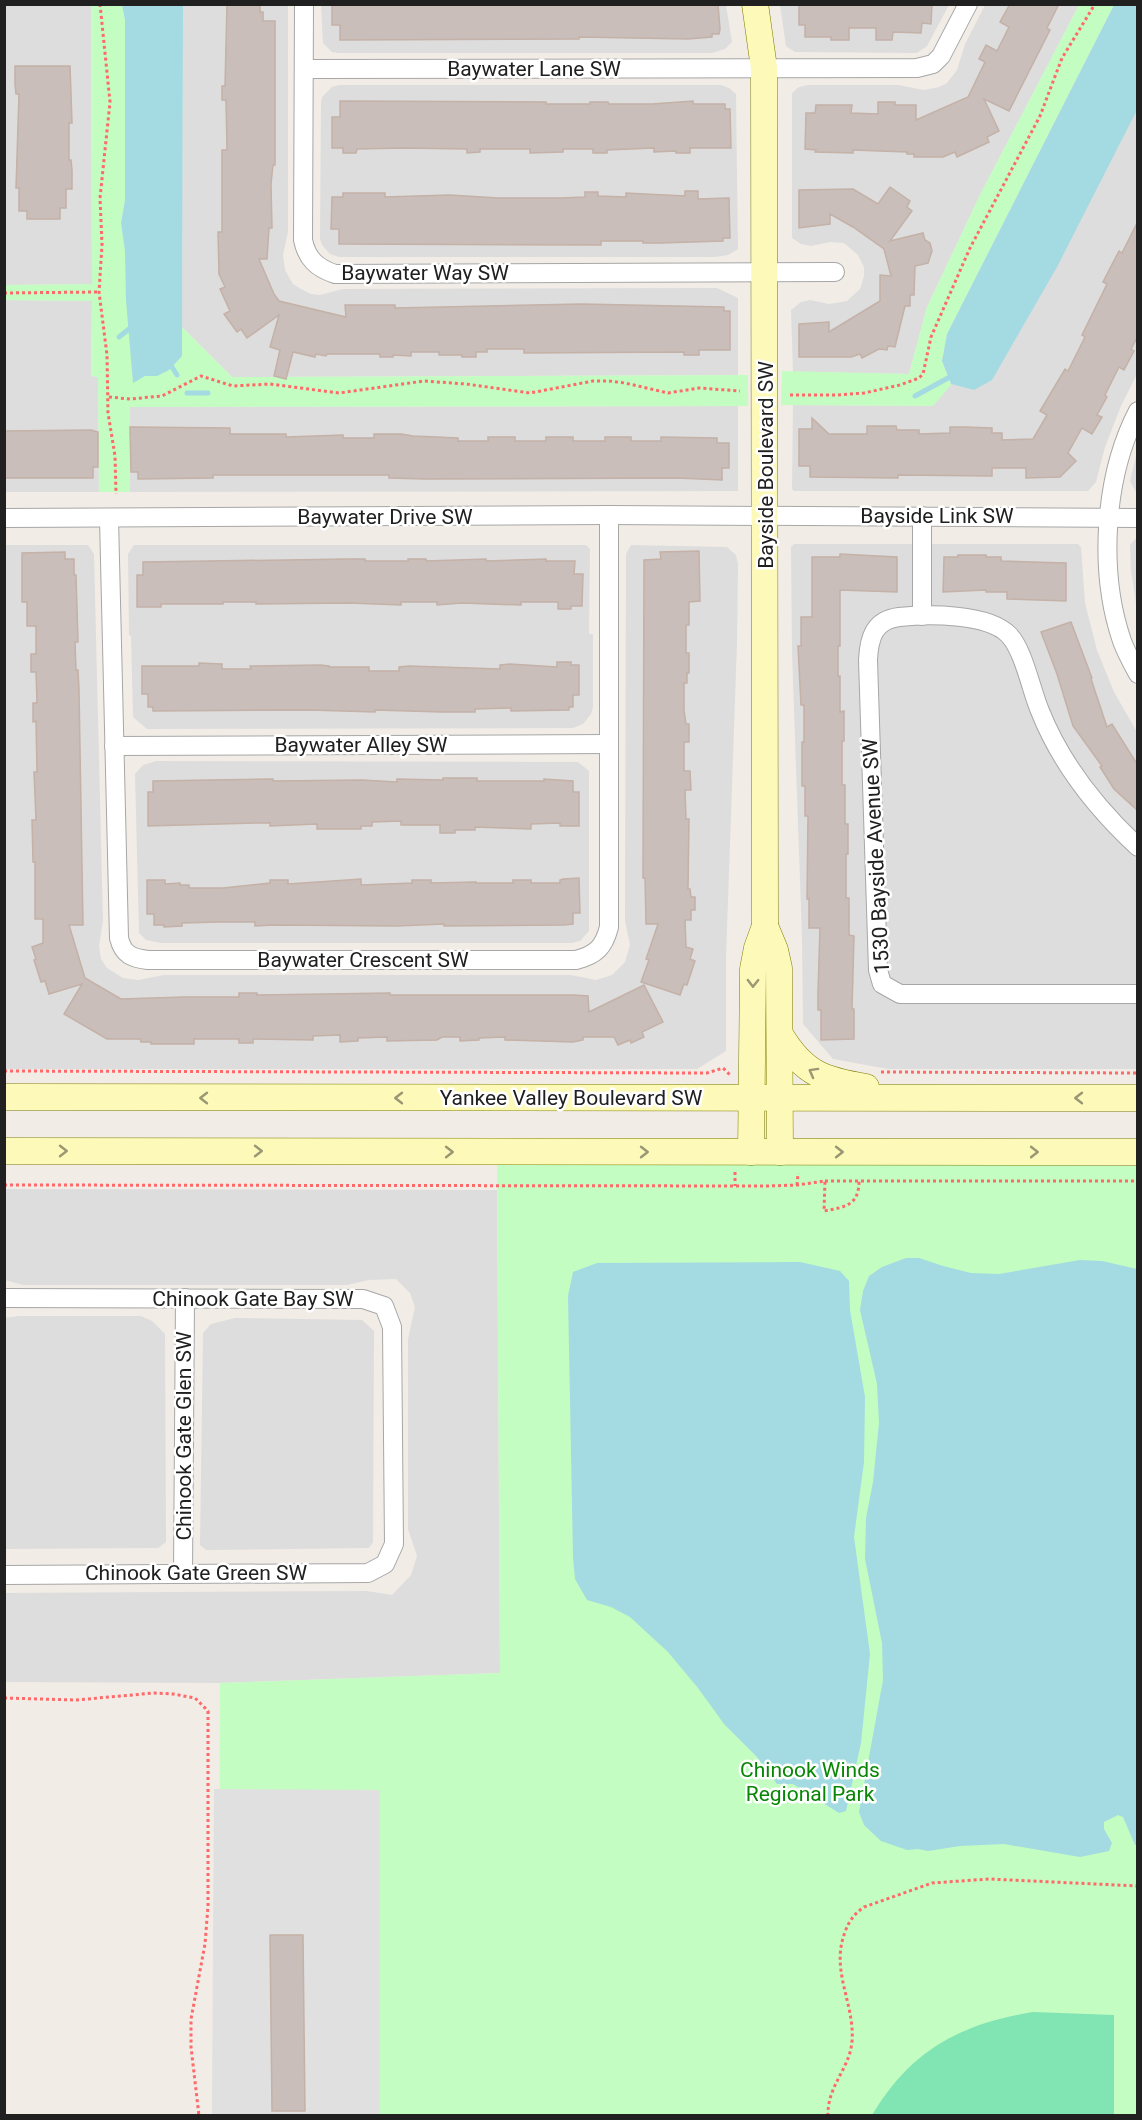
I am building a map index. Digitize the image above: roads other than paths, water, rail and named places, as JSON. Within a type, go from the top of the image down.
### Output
[{"type":"main road","name":"Bayside Boulevard SW","points":[[751,1152],[753,969],[765,926],[764,68],[755,4]]},
{"type":"main road","name":"Bayside Boulevard SW","points":[[765,926],[775,950],[779,968],[780,1152]]},
{"type":"main road","points":[[780,1036],[799,1063],[822,1077],[855,1086],[931,1098]]},
{"type":"main road","name":"Yankee Valley Boulevard SW","points":[[4,1097],[1137,1098]]},
{"type":"main road","points":[[4,1151],[1137,1152]]},
{"type":"street","name":"Baywater Way SW","points":[[304,4],[303,240],[306,253],[324,270],[335,274],[835,272]]},
{"type":"street","name":"Baywater Lane SW","points":[[304,69],[917,68],[933,64],[947,48],[968,4]]},
{"type":"street","points":[[1137,411],[1123,449],[1108,517],[1108,565],[1114,606],[1122,640],[1137,674]]},
{"type":"street","name":"Baywater Crescent SW","points":[[109,518],[119,938],[125,954],[135,959],[576,960],[588,957],[600,949],[609,927],[609,515]]},
{"type":"street","name":"Baywater Drive SW","points":[[4,518],[766,515]]},
{"type":"street","name":"Bayside Link SW","points":[[766,515],[1137,518]]},
{"type":"street","points":[[922,516],[922,616]]},
{"type":"street","name":"1530 Bayside Avenue SW","points":[[1137,847],[1095,804],[1056,746],[1040,711],[1022,658],[1009,635],[989,623],[966,618],[896,617],[877,627],[869,642],[878,970],[882,984],[900,994],[1137,994]]},
{"type":"street","name":"Baywater Alley SW","points":[[114,746],[608,744]]},
{"type":"street","name":"Chinook Gate Bay SW","points":[[4,1298],[363,1299],[384,1306],[392,1327],[394,1532],[394,1544],[385,1564]]},
{"type":"street","name":"Chinook Gate Glen SW","points":[[183,1573],[185,1298]]},
{"type":"street","name":"Chinook Gate Green SW","points":[[4,1575],[368,1573],[385,1564]]},
{"type":"water","points":[[122,5],[183,5],[182,356],[169,370],[157,376],[145,376],[133,383],[126,300],[125,251],[121,223],[125,200],[125,20]]},
{"type":"water","points":[[1114,5],[1137,5],[1137,110],[1057,267],[992,380],[974,390],[951,384],[942,361],[947,334]]},
{"type":"water","points":[[906,1258],[919,1258],[971,1273],[999,1274],[1080,1260],[1102,1261],[1137,1269],[1137,1845],[1123,1817],[1118,1815],[1104,1822],[1104,1829],[1112,1843],[1109,1851],[1080,1857],[1004,1844],[960,1846],[928,1851],[907,1850],[881,1841],[864,1825],[859,1812],[883,1680],[882,1643],[865,1559],[866,1518],[873,1482],[879,1423],[877,1384],[860,1310],[863,1291],[869,1276],[882,1267]]},
{"type":"water","points":[[800,1262],[840,1271],[849,1281],[850,1310],[865,1397],[864,1462],[854,1537],[870,1654],[861,1743],[846,1811],[839,1813],[793,1784],[777,1784],[757,1757],[724,1724],[668,1652],[630,1617],[611,1607],[587,1600],[575,1579],[573,1557],[568,1296],[573,1272],[597,1263]]},
{"type":"waterway","points":[[119,337],[134,325]]},
{"type":"waterway","points":[[166,363],[177,375]]},
{"type":"waterway","points":[[915,396],[948,378]]},
{"type":"waterway","points":[[187,393],[208,393]]},
{"type":"park label","name":"Chinook Winds Regional Park","points":[[810,1782]]}]
